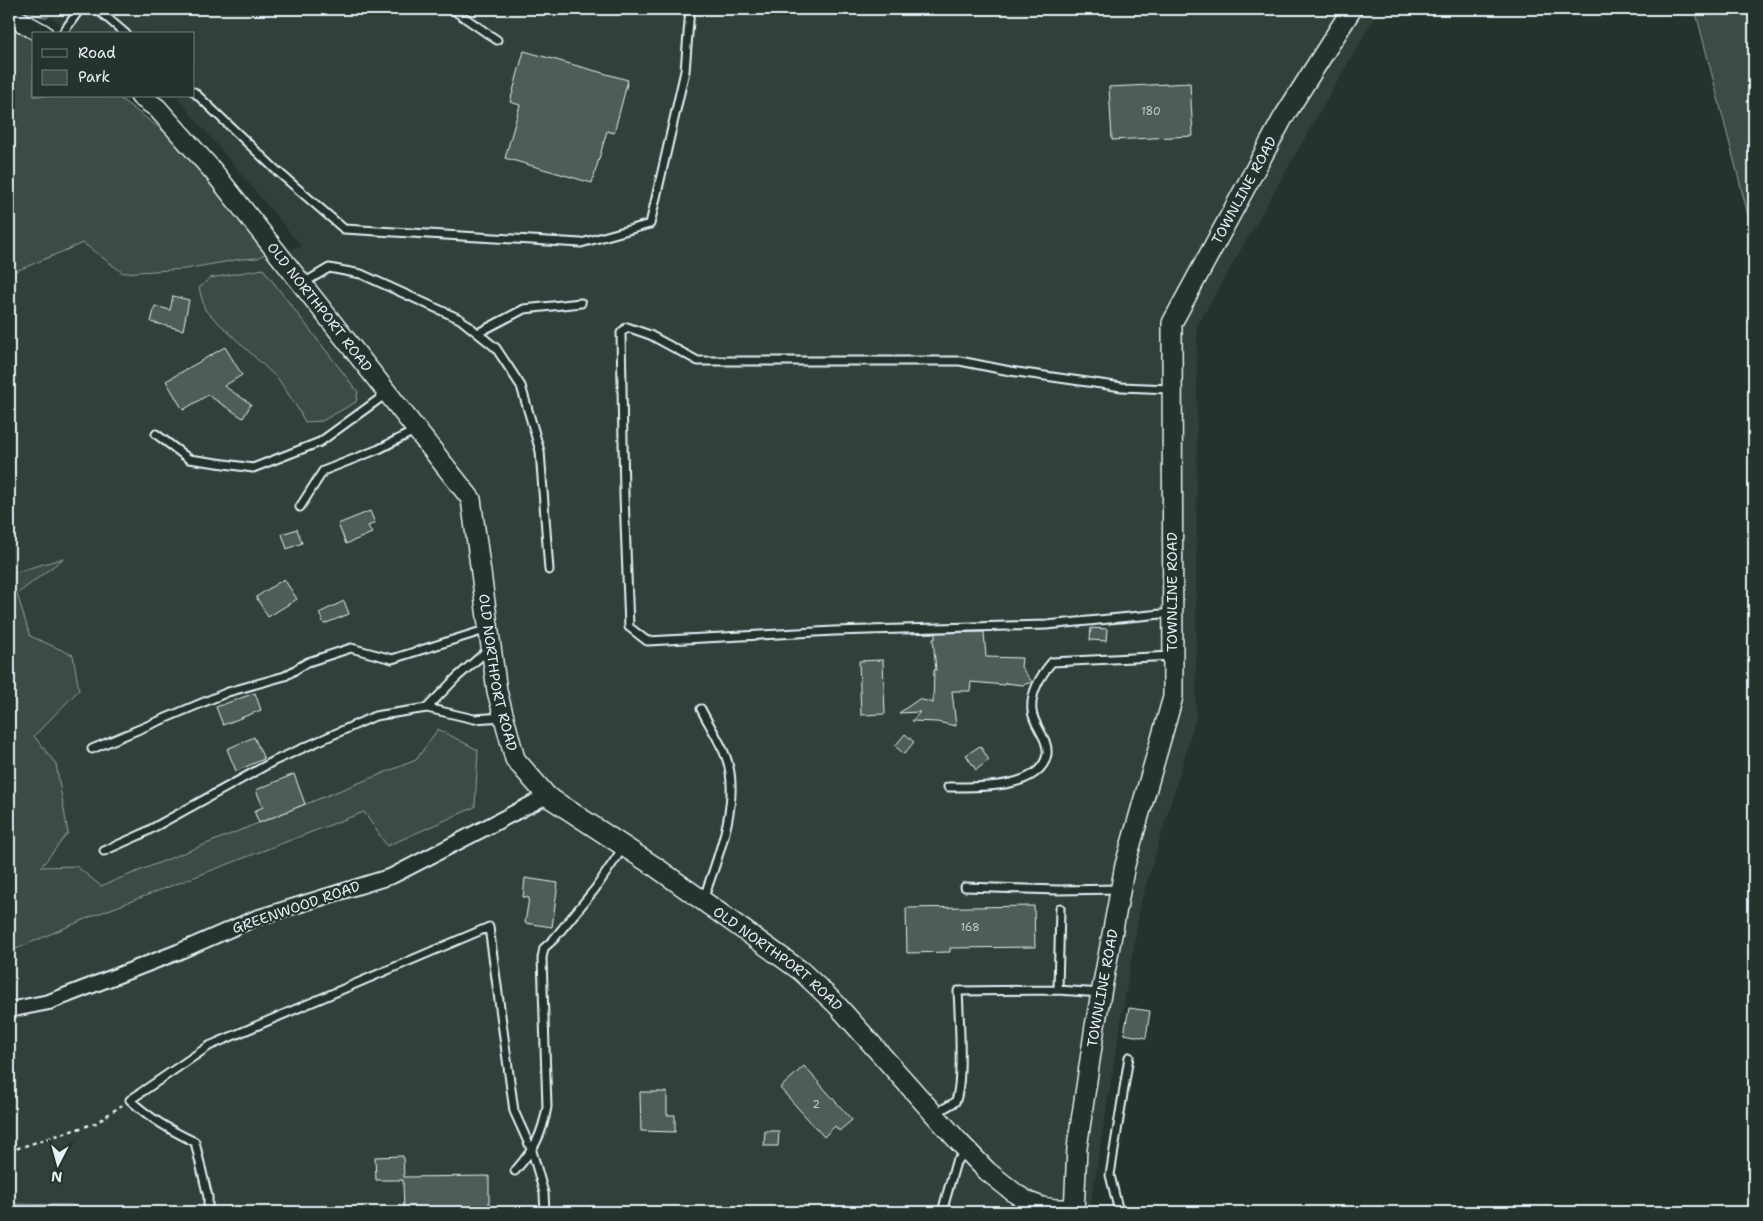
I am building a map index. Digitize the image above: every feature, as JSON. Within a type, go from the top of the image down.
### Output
[{"type":"main road","name":"TOWNLINE ROAD","points":[[1074,1210],[1077,1148],[1125,865],[1172,697],[1172,323],[1283,118],[1352,9]]},
{"type":"main road","points":[[9,15],[39,32]]},
{"type":"main road","name":"OLD NORTHPORT ROAD","points":[[143,98],[157,108],[214,171],[471,500],[497,691],[515,759],[547,796],[657,868],[801,970],[836,1004],[968,1151],[988,1171],[1016,1194],[1042,1207],[1074,1210]]},
{"type":"main road","name":"OLD NORTHPORT ROAD","points":[[1016,1194],[1030,1212]]},
{"type":"street","name":"GREENWOOD ROAD","points":[[9,1010],[49,1002],[178,952],[256,918],[392,876],[547,796]]},
{"type":"lane","points":[[63,32],[80,9]]},
{"type":"lane","points":[[97,9],[124,32]]},
{"type":"lane","points":[[452,9],[496,40]]},
{"type":"lane","points":[[195,93],[276,170],[344,229],[581,243],[650,224],[685,71],[690,9]]},
{"type":"lane","points":[[302,284],[329,268],[361,274],[460,320],[496,348],[521,386],[540,451],[549,570]]},
{"type":"lane","points":[[478,333],[524,309],[581,304]]},
{"type":"lane","points":[[1172,390],[1112,386],[1010,371],[960,361],[698,361],[650,336],[627,327],[621,333],[629,628],[647,641],[834,631],[1046,625],[1172,612]]},
{"type":"lane","points":[[156,434],[189,459],[253,468],[320,442],[388,393]]},
{"type":"lane","points":[[300,507],[323,471],[379,449],[417,430]]},
{"type":"lane","points":[[427,708],[490,638]]},
{"type":"lane","points":[[92,749],[228,692],[285,676],[308,662],[351,648],[392,659],[490,638]]},
{"type":"lane","points":[[948,787],[981,787],[1011,783],[1030,776],[1041,768],[1047,754],[1043,736],[1032,712],[1035,689],[1043,672],[1052,662],[1172,656]]},
{"type":"lane","points":[[104,851],[140,835],[274,761],[374,716],[427,708],[474,719],[504,717]]},
{"type":"lane","points":[[701,709],[727,758],[732,791],[723,841],[703,901]]},
{"type":"lane","points":[[516,1171],[532,1151],[544,1126],[547,1107],[542,958],[544,948],[553,940],[595,889],[624,847]]},
{"type":"lane","points":[[965,887],[1058,890],[1121,889]]},
{"type":"lane","points":[[1058,990],[1060,908]]},
{"type":"lane","points":[[208,1212],[208,1196],[195,1142],[147,1116],[130,1100],[209,1046],[489,927],[514,1111],[532,1151],[544,1193],[545,1212]]},
{"type":"lane","points":[[934,1114],[957,1099],[960,1056],[958,991],[1058,990],[1102,993]]},
{"type":"lane","points":[[1119,1212],[1110,1175],[1130,1057]]},
{"type":"lane","points":[[942,1212],[956,1162],[968,1151]]},
{"type":"path","points":[[9,1151],[96,1123],[130,1100]]},
{"type":"shaded area","points":[[36,9],[1379,9],[1197,326],[1196,718],[1141,902],[1089,1212],[9,1212],[9,274],[83,243],[123,273],[185,269],[302,247],[178,98],[195,98],[195,32],[76,32]]},
{"type":"green space","points":[[16,9],[49,9],[52,11],[47,18]]},
{"type":"green space","points":[[1695,9],[1754,9],[1754,238]]},
{"type":"green space","points":[[9,26],[32,37],[32,98],[120,98],[178,142],[268,252],[258,258],[241,259],[185,269],[123,273],[83,243],[9,274]]},
{"type":"green space","points":[[263,269],[358,392],[356,402],[322,421],[305,422],[279,380],[205,310],[199,288],[210,278]]},
{"type":"green space","points":[[64,558],[17,594],[30,636],[73,655],[79,690],[34,736],[56,764],[68,833],[41,867],[76,866],[101,886],[416,760],[438,729],[478,750],[475,807],[387,846],[364,812],[90,917],[9,952],[9,574]]},
{"type":"green space","points":[[9,1204],[72,1205],[89,1212],[9,1212]]},
{"type":"building","points":[[524,51],[628,80],[614,133],[607,131],[592,183],[505,158],[520,105],[510,102]]},
{"type":"building","points":[[1190,83],[1193,136],[1112,140],[1109,87]]},
{"type":"building","points":[[173,296],[189,300],[183,330],[151,322],[155,306],[170,310]]},
{"type":"building","points":[[225,347],[242,375],[224,386],[251,404],[243,418],[208,395],[183,410],[166,381]]},
{"type":"building","points":[[370,511],[375,523],[368,526],[372,533],[346,544],[338,524]]},
{"type":"building","points":[[297,529],[302,543],[287,549],[282,534]]},
{"type":"building","points":[[284,579],[297,599],[268,617],[256,597]]},
{"type":"building","points":[[344,601],[349,614],[324,624],[319,613]]},
{"type":"building","points":[[1091,628],[1107,629],[1106,641],[1090,640]]},
{"type":"building","points":[[984,632],[986,657],[1022,658],[1021,667],[1032,682],[1023,685],[1005,683],[1005,685],[971,682],[970,691],[952,691],[956,726],[937,722],[912,721],[920,712],[899,713],[919,699],[933,703],[934,670],[936,670],[933,639],[935,639],[935,633]]},
{"type":"building","points":[[883,660],[885,714],[861,715],[859,661]]},
{"type":"building","points":[[255,693],[261,710],[223,725],[216,707]]},
{"type":"building","points":[[905,734],[914,742],[904,754],[895,746]]},
{"type":"building","points":[[254,737],[264,759],[236,771],[227,749]]},
{"type":"building","points":[[980,746],[989,760],[976,770],[966,755]]},
{"type":"building","points":[[294,774],[305,804],[259,823],[254,811],[263,807],[256,790]]},
{"type":"building","points":[[525,878],[558,883],[552,927],[525,923],[529,898],[523,897]]},
{"type":"building","points":[[1034,906],[1035,947],[950,948],[950,952],[907,953],[906,908]]},
{"type":"building","points":[[1129,1008],[1150,1011],[1146,1038],[1124,1034]]},
{"type":"building","points":[[804,1066],[852,1120],[839,1131],[835,1126],[824,1137],[780,1088]]},
{"type":"building","points":[[640,1092],[667,1092],[667,1115],[675,1115],[675,1132],[641,1131]]},
{"type":"building","points":[[765,1131],[779,1131],[778,1146],[764,1146]]},
{"type":"building","points":[[403,1156],[404,1177],[489,1176],[489,1212],[404,1212],[403,1180],[376,1180],[375,1157]]}]
